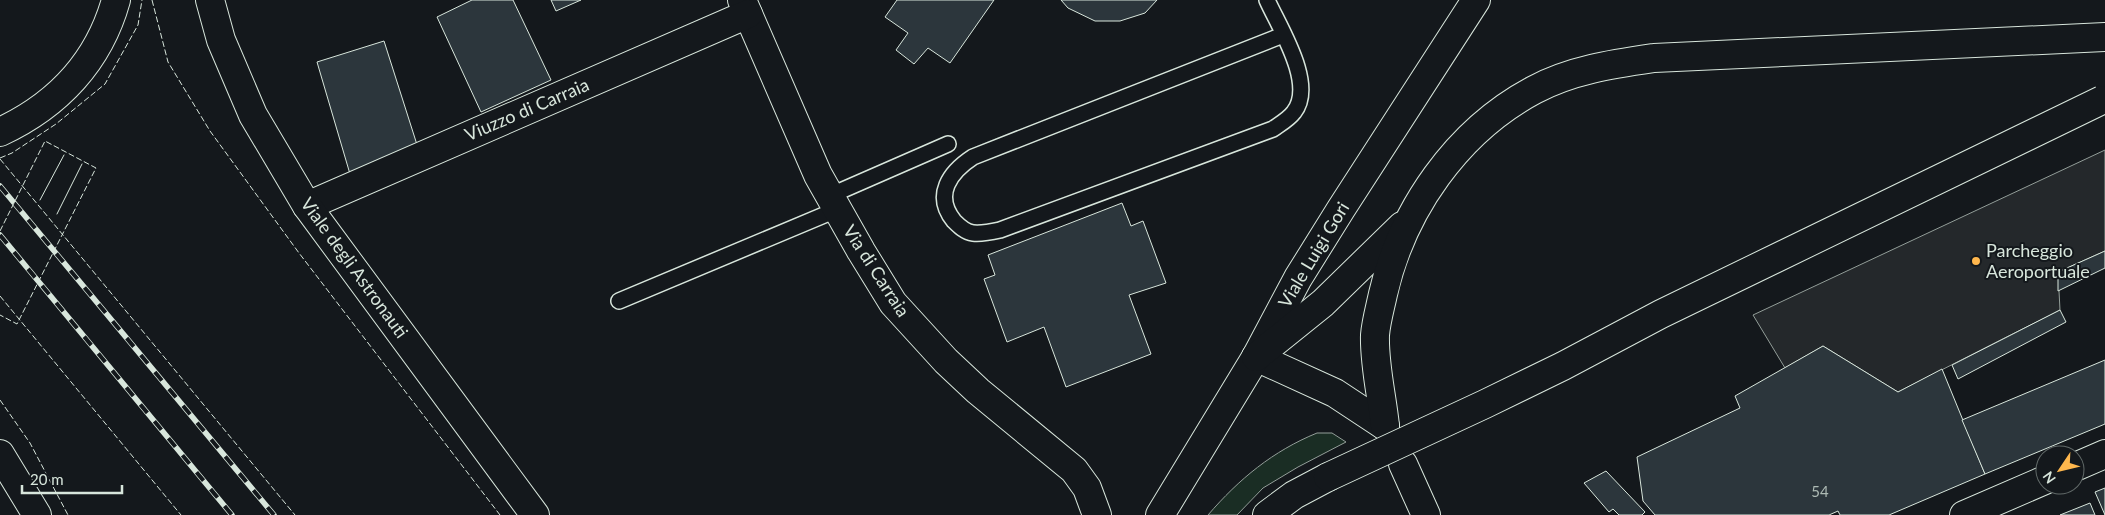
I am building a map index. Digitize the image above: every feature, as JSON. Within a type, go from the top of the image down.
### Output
[{"type":"main road","points":[[0,132],[37,112],[79,73],[99,45],[116,0]]},
{"type":"main road","name":"Viale degli Astronauti","points":[[210,0],[222,40],[253,114],[307,206],[536,515]]},
{"type":"main road","name":"Viale Luigi Gori","points":[[1160,515],[1256,357],[1308,263],[1476,0]]},
{"type":"main road","name":"Viuzzo di Carraia","points":[[307,206],[745,7]]},
{"type":"main road","name":"Via di Carraia","points":[[745,7],[800,135],[833,203],[893,303],[946,361],[978,391],[1074,470],[1087,488],[1097,515]]},
{"type":"main road","points":[[1411,218],[1323,303],[1256,357],[1335,393],[1385,426],[1375,334],[1387,279],[1411,218],[1429,187],[1472,136],[1501,111],[1535,90],[1562,77],[1612,64],[1654,58],[2105,37]]},
{"type":"main road","points":[[1267,515],[1294,495],[1328,477],[1485,404],[1563,366],[1660,314],[2104,100]]},
{"type":"main road","points":[[0,454],[34,509]]},
{"type":"main road","points":[[2085,463],[2105,454]]},
{"type":"main road","points":[[1403,464],[1426,515]]},
{"type":"main road","points":[[1964,515],[2035,484]]},
{"type":"lane","points":[[1267,0],[1297,65],[1301,80],[1302,96],[1295,111],[1273,128],[1000,230],[985,233],[971,232],[959,226],[949,215],[944,194],[945,187],[959,166],[973,156],[1283,35]]},
{"type":"lane","points":[[619,301],[833,203],[948,144]]},
{"type":"green space","points":[[1317,433],[1332,433],[1346,442],[1263,488],[1237,515],[1208,515],[1245,478],[1271,457]]},
{"type":"shaded area","name":"Parcheggio Aeroportuale","points":[[2105,150],[2105,251],[2058,272],[2060,310],[1898,392],[1823,346],[1785,368],[1753,315]]},
{"type":"building","points":[[472,0],[513,0],[551,80],[481,112],[437,17]]},
{"type":"building","points":[[551,0],[581,0],[556,11]]},
{"type":"building","points":[[897,0],[994,0],[950,63],[928,48],[914,64],[896,50],[908,33],[885,17]]},
{"type":"building","points":[[1061,0],[1157,0],[1145,13],[1120,21],[1095,21],[1068,8]]},
{"type":"building","points":[[384,41],[419,151],[350,174],[317,62]]},
{"type":"building","points":[[1122,203],[1131,226],[1143,221],[1166,283],[1129,295],[1151,354],[1066,387],[1044,327],[1007,342],[984,279],[995,275],[988,255]]},
{"type":"building","points":[[2105,251],[2105,268],[2058,291],[2058,272]]},
{"type":"building","points":[[2060,310],[2066,322],[1958,379],[1952,365]]},
{"type":"building","points":[[1823,346],[1898,392],[1942,369],[1985,474],[1889,515],[1840,515],[1838,511],[1829,515],[1655,515],[1643,501],[1637,457],[1740,408],[1735,396]]},
{"type":"building","points":[[2105,360],[2105,424],[2055,445],[2035,445],[2035,453],[1985,474],[1962,420]]},
{"type":"building","points":[[1606,471],[1645,512],[1642,515],[1619,515],[1613,509],[1609,512],[1584,483]]},
{"type":"building","points":[[2105,488],[2105,515],[2095,492]]},
{"type":"building","points":[[2090,503],[2095,515],[2060,515]]},
{"type":"tram line","points":[[40,200],[64,155]]},
{"type":"tram line","points":[[57,214],[82,164]]},
{"type":"railway","points":[[0,186],[274,515]]},
{"type":"railway","points":[[0,235],[232,515]]},
{"type":"fence","points":[[0,158],[12,153],[56,124],[105,84],[138,25],[142,0]]},
{"type":"fence","points":[[152,0],[168,62],[210,131],[299,253],[500,515]]},
{"type":"fence","points":[[0,231],[45,141],[96,168],[17,324],[0,315]]},
{"type":"fence","points":[[0,159],[295,515]]},
{"type":"fence","points":[[0,296],[181,515]]},
{"type":"fence","points":[[0,400],[30,443],[68,515]]},
{"type":"place","name":"Parcheggio Aeroportuale","points":[[1976,261]]}]
